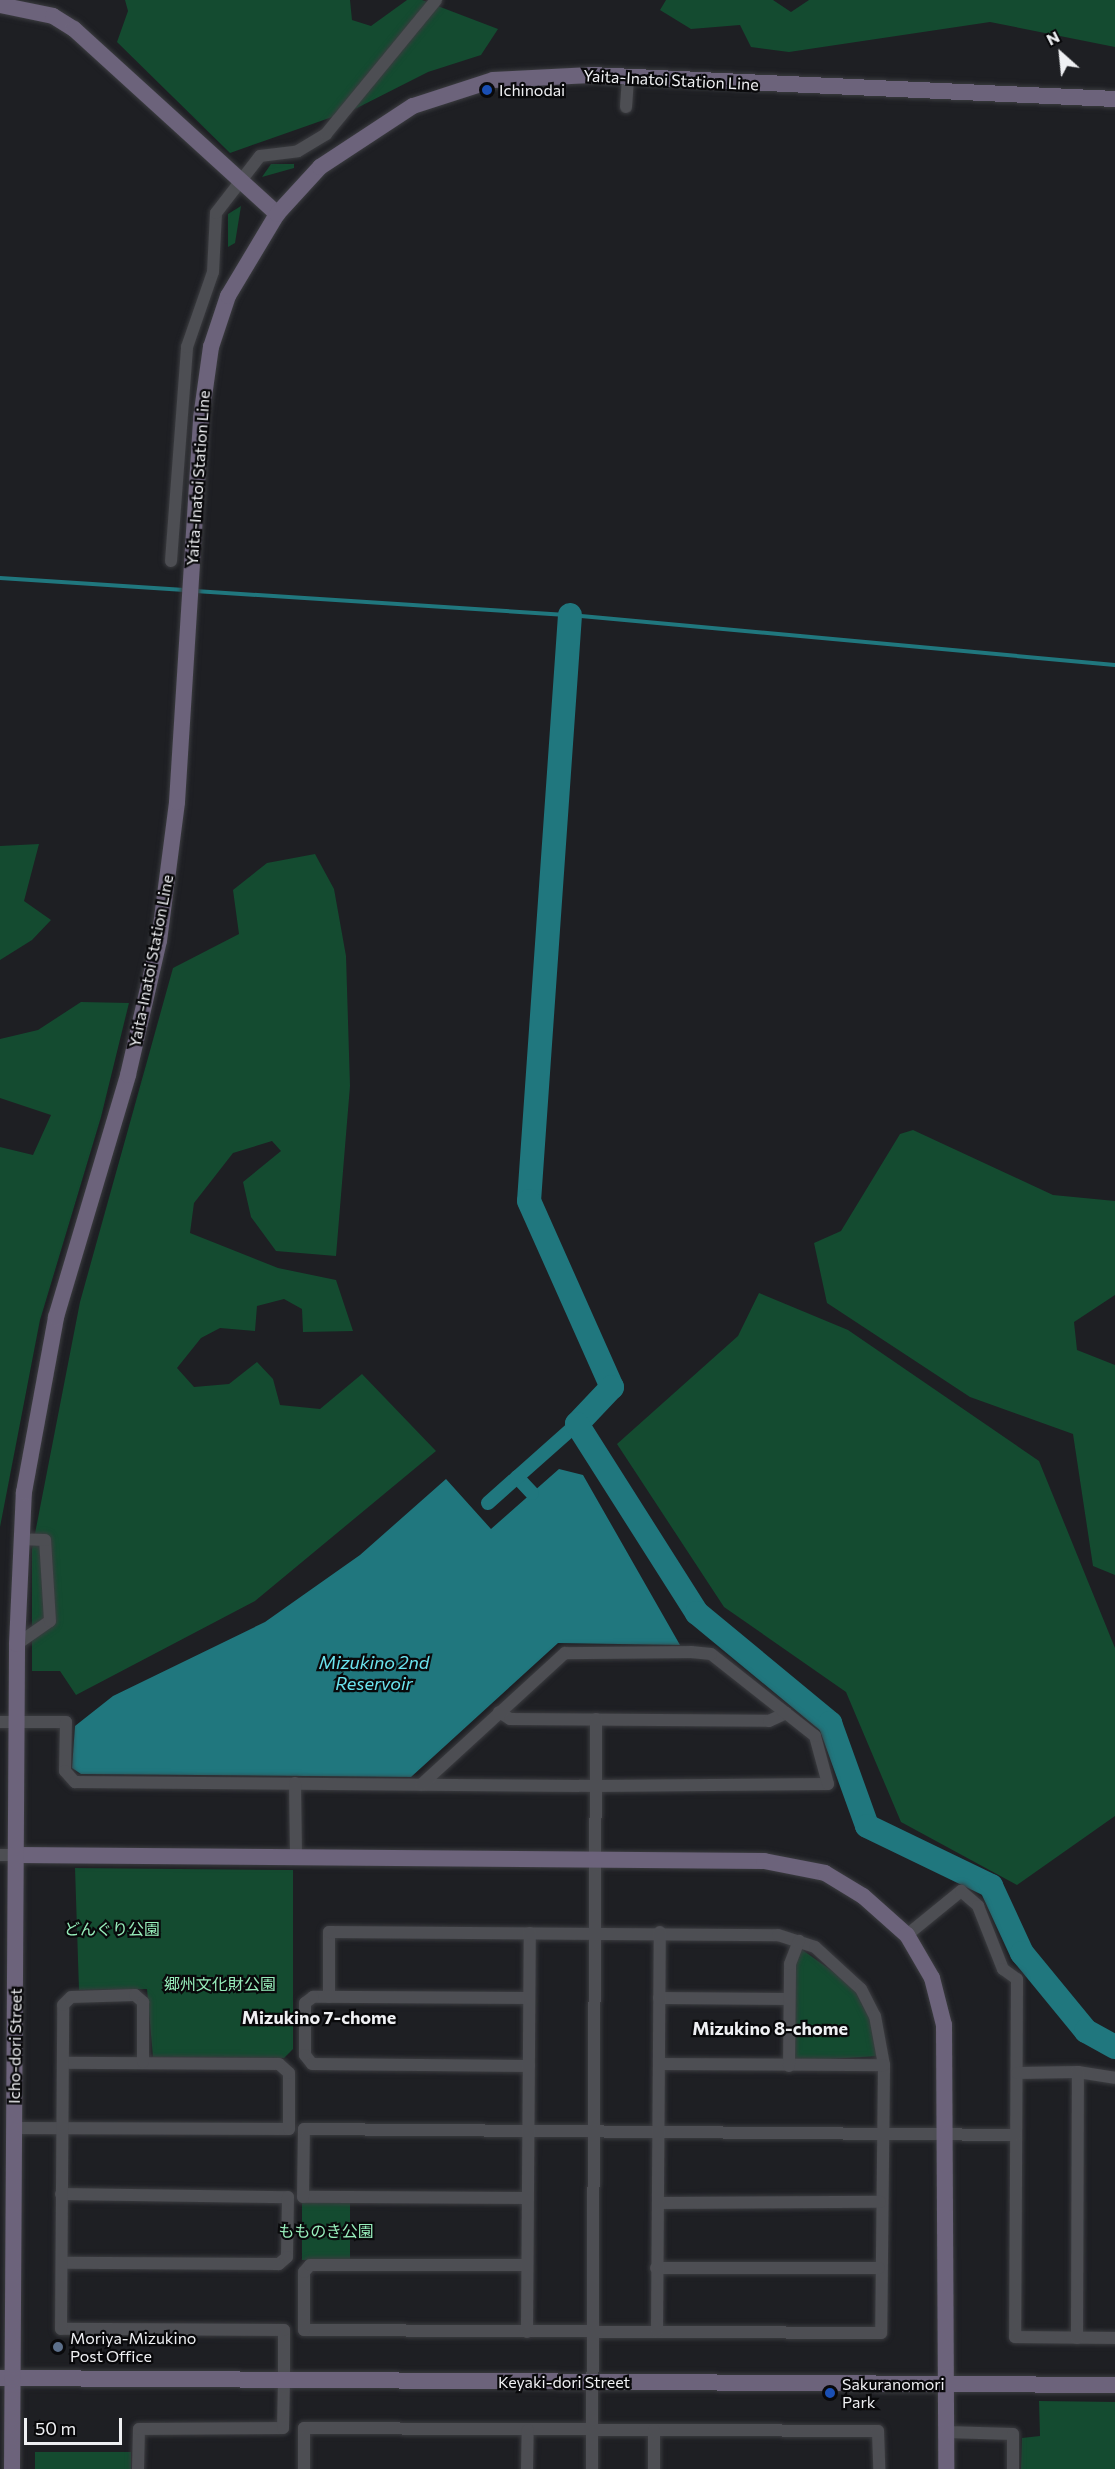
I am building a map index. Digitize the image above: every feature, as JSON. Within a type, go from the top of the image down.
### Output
[{"type":"main road","points":[[0,5],[30,4],[74,29],[277,214]]},
{"type":"main road","name":"Yaita-Inatoi Station Line","points":[[18,1623],[20,1539],[31,1437],[56,1317],[128,1075],[159,941],[183,709],[198,460],[206,376],[219,320],[242,268],[277,214],[343,148],[435,97],[521,76],[628,77],[1115,99]]},
{"type":"main road","name":"Icho-dori Street","points":[[12,2469],[6,2378],[14,2128],[8,1722],[18,1623]]},
{"type":"main road","points":[[9,1855],[764,1862],[825,1873],[863,1896],[907,1935],[932,1978],[944,2025],[947,2136],[946,2469]]},
{"type":"main road","name":"Keyaki-dori Street","points":[[6,2378],[1115,2385]]},
{"type":"street","points":[[171,561],[187,347],[213,272],[216,213],[239,180],[260,156],[298,151],[326,134],[436,0]]},
{"type":"street","points":[[626,108],[628,77]]},
{"type":"street","points":[[17,1644],[50,1621],[45,1540],[20,1539]]},
{"type":"street","points":[[8,1722],[66,1722],[65,1771],[75,1782],[295,1783],[421,1785],[596,1786],[828,1784],[814,1736],[711,1654],[691,1652],[565,1653],[421,1785]]},
{"type":"street","points":[[499,1712],[510,1719],[769,1720],[786,1713]]},
{"type":"street","points":[[592,2469],[596,1719]]},
{"type":"street","points":[[295,1783],[296,1858]]},
{"type":"street","points":[[907,1935],[961,1891],[978,1906],[1003,1969],[1017,1979],[1015,2337],[1115,2338]]},
{"type":"street","points":[[328,1996],[329,1932],[660,1932],[778,1935],[799,1941],[831,1959],[861,1989],[876,2016],[884,2065],[880,2136],[880,2333],[304,2330],[304,2272],[310,2265],[527,2265]]},
{"type":"street","points":[[657,2332],[660,1932]]},
{"type":"street","points":[[527,2332],[530,1933]]},
{"type":"street","points":[[789,2066],[790,1964],[799,1941]]},
{"type":"street","points":[[138,2469],[139,2429],[283,2428],[284,2379],[284,2330],[61,2329],[63,2005],[71,1997],[135,1995],[143,2002],[143,2062]]},
{"type":"street","points":[[529,1998],[328,1996],[305,2003],[305,2055],[312,2064],[530,2066]]},
{"type":"street","points":[[659,1998],[789,1999]]},
{"type":"street","points":[[14,2128],[289,2129],[285,2065],[63,2063]]},
{"type":"street","points":[[659,2064],[884,2065]]},
{"type":"street","points":[[1017,2073],[1078,2072],[1115,2078]]},
{"type":"street","points":[[1077,2338],[1078,2072]]},
{"type":"street","points":[[527,2198],[303,2197],[304,2129],[880,2136],[1016,2135]]},
{"type":"street","points":[[62,2194],[288,2197],[287,2257],[279,2264],[62,2263]]},
{"type":"street","points":[[658,2203],[880,2202]]},
{"type":"street","points":[[656,2268],[879,2268]]},
{"type":"street","points":[[304,2469],[304,2428],[878,2431],[879,2469]]},
{"type":"street","points":[[527,2469],[528,2430]]},
{"type":"street","points":[[654,2430],[654,2469]]},
{"type":"street","points":[[946,2432],[1013,2434],[1013,2469]]},
{"type":"green space","points":[[125,0],[350,0],[352,20],[371,26],[407,0],[422,0],[498,29],[481,55],[428,72],[355,109],[230,153],[117,42],[128,11]]},
{"type":"green space","points":[[666,0],[773,0],[791,12],[809,0],[1115,0],[1115,47],[990,22],[789,52],[751,47],[740,25],[691,29],[660,10]]},
{"type":"green space","points":[[271,164],[294,164],[294,168],[262,177]]},
{"type":"green space","points":[[241,206],[235,243],[228,247],[228,214]]},
{"type":"green space","points":[[39,844],[24,901],[51,920],[32,940],[0,960],[0,846]]},
{"type":"green space","points":[[315,854],[334,889],[346,956],[350,1086],[336,1256],[276,1251],[251,1217],[243,1182],[281,1151],[272,1141],[233,1153],[194,1203],[190,1233],[278,1268],[336,1280],[353,1331],[303,1332],[302,1309],[284,1299],[257,1306],[255,1331],[220,1328],[201,1338],[177,1368],[194,1387],[229,1384],[257,1362],[273,1379],[280,1405],[320,1409],[362,1374],[436,1451],[255,1601],[76,1695],[60,1671],[32,1671],[32,1549],[80,1302],[173,968],[239,934],[233,890],[267,863]]},
{"type":"green space","points":[[81,1002],[129,1003],[101,1117],[40,1320],[0,1527],[0,1147],[33,1155],[51,1115],[0,1098],[0,1039],[38,1030]]},
{"type":"green space","points":[[913,1130],[1053,1195],[1115,1201],[1115,1295],[1074,1322],[1077,1350],[1115,1365],[1115,1575],[1093,1566],[1073,1434],[970,1397],[827,1303],[814,1243],[841,1231],[900,1134]]},
{"type":"green space","points":[[759,1293],[848,1330],[1039,1461],[1115,1648],[1115,1816],[1017,1885],[901,1822],[846,1692],[724,1607],[617,1444],[738,1336]]},
{"type":"green space","name":"郷州文化財公園","points":[[75,1868],[293,1870],[293,2049],[284,2058],[153,2057],[147,1989],[79,1990]]},
{"type":"green space","points":[[801,1949],[852,1985],[870,2019],[879,2056],[797,2061],[793,2056],[795,1964]]},
{"type":"green space","name":"もものき公園","points":[[302,2202],[350,2202],[350,2260],[302,2260]]},
{"type":"green space","points":[[1039,2401],[1115,2402],[1115,2469],[1021,2469],[1022,2438],[1040,2436]]},
{"type":"green space","points":[[35,2452],[131,2452],[131,2469],[35,2469]]},
{"type":"water","name":"Mizukino 2nd Reservoir","points":[[559,1469],[583,1475],[680,1645],[558,1643],[411,1777],[81,1774],[72,1768],[75,1726],[113,1696],[265,1622],[360,1555],[446,1479],[491,1529]]},
{"type":"waterway","points":[[0,578],[185,590]]},
{"type":"waterway","points":[[195,591],[570,615],[1115,665]]},
{"type":"waterway","points":[[570,615],[529,1201],[612,1387],[577,1424],[697,1613],[830,1723],[867,1826],[991,1886],[1022,1953],[1086,2031],[1115,2047]]},
{"type":"waterway","points":[[488,1503],[577,1424]]},
{"type":"waterway","points":[[517,1477],[532,1493]]},
{"type":"place","name":"Ichinodai","points":[[487,90]]},
{"type":"place","name":"Moriya-Mizukino Post Office","points":[[58,2347]]},
{"type":"place","name":"Sakuranomori Park","points":[[830,2393]]},
{"type":"district","name":"Mizukino 7-chome","points":[[319,2017]]},
{"type":"district","name":"Mizukino 8-chome","points":[[770,2028]]},
{"type":"park label","name":"どんぐり公園","points":[[112,1929]]}]
